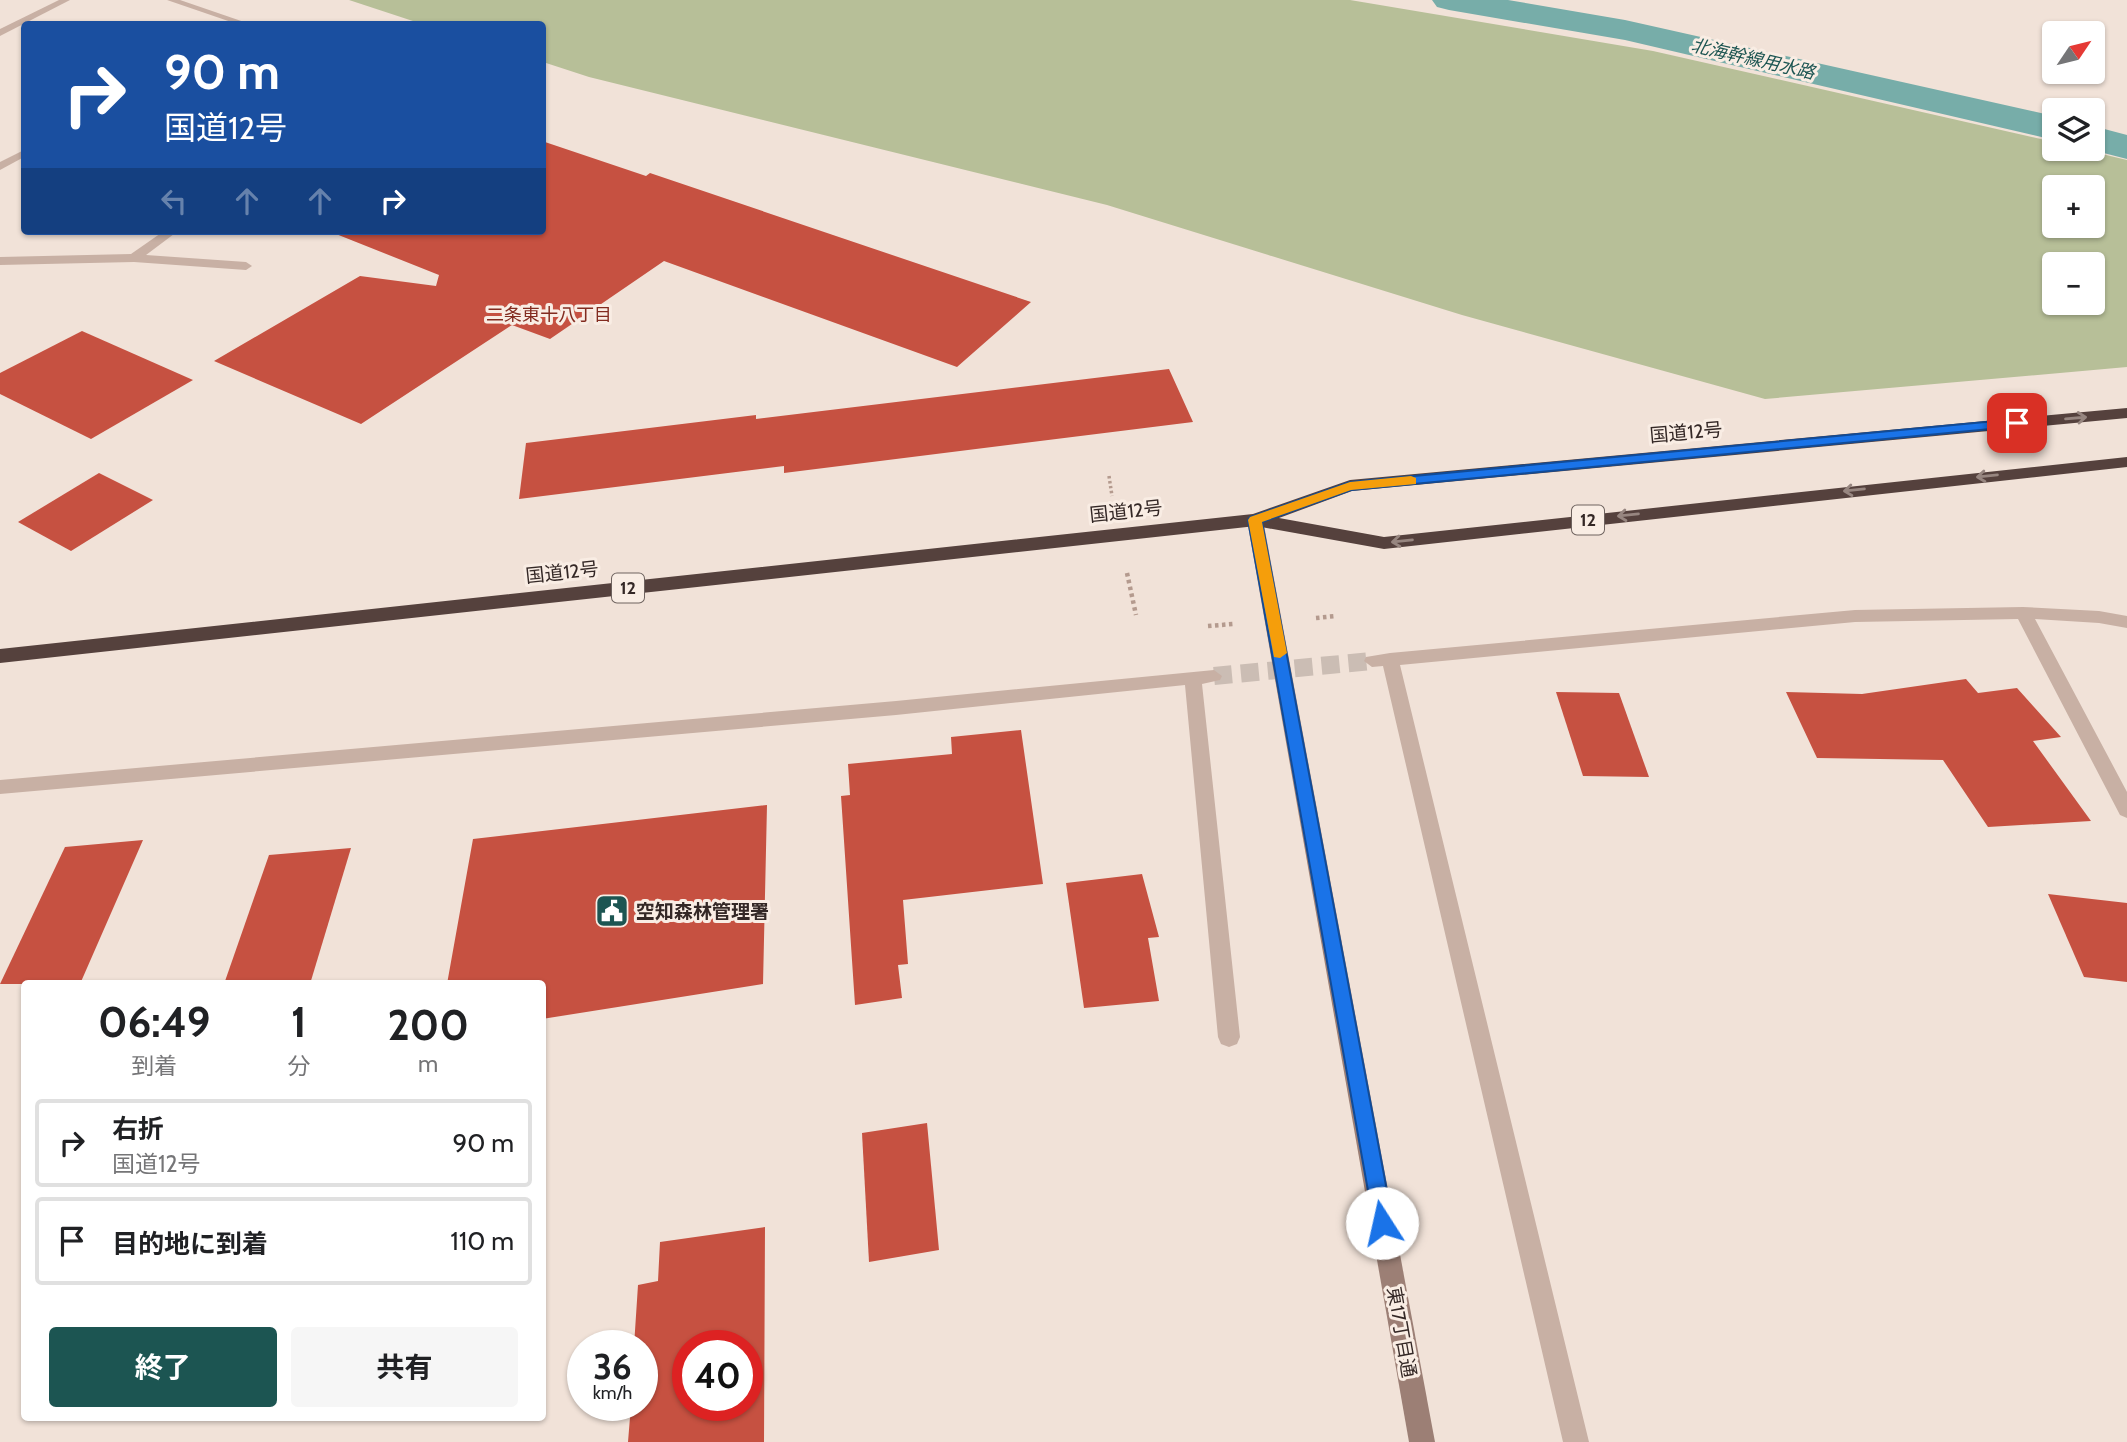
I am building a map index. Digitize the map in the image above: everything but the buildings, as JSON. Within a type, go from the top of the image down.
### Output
[{"type":"highway","name":"国道12号","points":[[0,656],[1255,520],[1350,486],[2127,413]]},
{"type":"highway","name":"国道12号","points":[[1255,520],[1384,543],[2127,462]]},
{"type":"street","points":[[24,21],[66,0]]},
{"type":"street","points":[[171,0],[236,21]]},
{"type":"street","points":[[0,33],[21,22]]},
{"type":"street","points":[[0,167],[21,155]]},
{"type":"street","points":[[134,258],[166,235]]},
{"type":"street","points":[[0,261],[134,258],[246,266]]},
{"type":"street","name":"東17丁目通","points":[[1255,520],[1422,1442]]},
{"type":"street","points":[[2024,613],[2127,810]]},
{"type":"street","points":[[1576,1442],[1381,660],[1855,616],[2024,613],[2099,617],[2127,622]]},
{"type":"street","points":[[0,787],[895,708],[1214,676]]},
{"type":"street","points":[[1193,678],[1229,1037]]},
{"type":"green space","points":[[349,0],[1350,0],[1653,51],[2042,139],[2042,161],[2105,161],[2105,155],[2127,160],[2127,367],[1765,399],[1462,315],[1107,205],[589,77],[546,63],[546,21],[413,21]]},
{"type":"waterway","name":"北海幹線用水路","points":[[1449,0],[1625,30],[2042,125]]},
{"type":"waterway","name":"北海幹線用水路","points":[[2105,141],[2127,147]]},
{"type":"tunnel","points":[[1214,676],[1372,661]]},
{"type":"slow traffic","points":[[1280,653],[1255,520],[1350,486],[1411,481]]},
{"type":"place","name":"空知森林管理署","points":[[612,911]]},
{"type":"district","name":"二条東十八丁目","points":[[549,315]]},
{"type":"route","points":[[1382,1223],[1255,520],[1350,486],[2017,423]]}]
